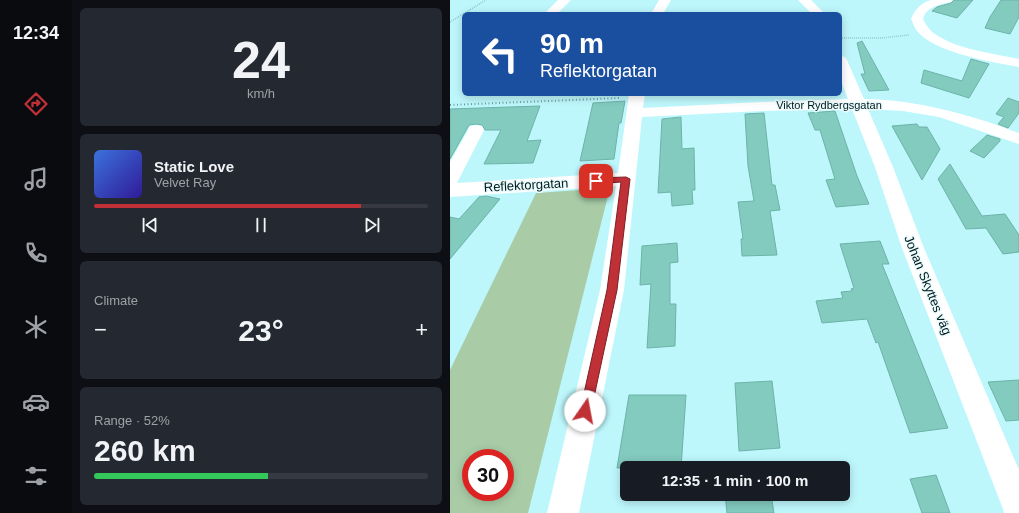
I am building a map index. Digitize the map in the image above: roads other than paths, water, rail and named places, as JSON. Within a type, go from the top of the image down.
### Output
[{"type":"street","points":[[552,12],[565,0]]},
{"type":"street","points":[[658,12],[665,0]]},
{"type":"street","points":[[804,0],[817,12]]},
{"type":"street","points":[[947,0],[924,7],[919,12],[917,19],[924,31],[938,41],[953,47],[1019,63]]},
{"type":"street","name":"Johan Skyttes väg","points":[[842,65],[884,167],[913,248],[1019,509]]},
{"type":"street","points":[[563,513],[612,290],[636,101]]},
{"type":"street","name":"Viktor Rydbergsgatan","points":[[636,101],[752,106],[858,103],[894,105],[937,112],[994,129],[1019,139]]},
{"type":"street","points":[[450,179],[476,130]]},
{"type":"street","name":"Reflektorgatan","points":[[450,190],[626,179]]}]
